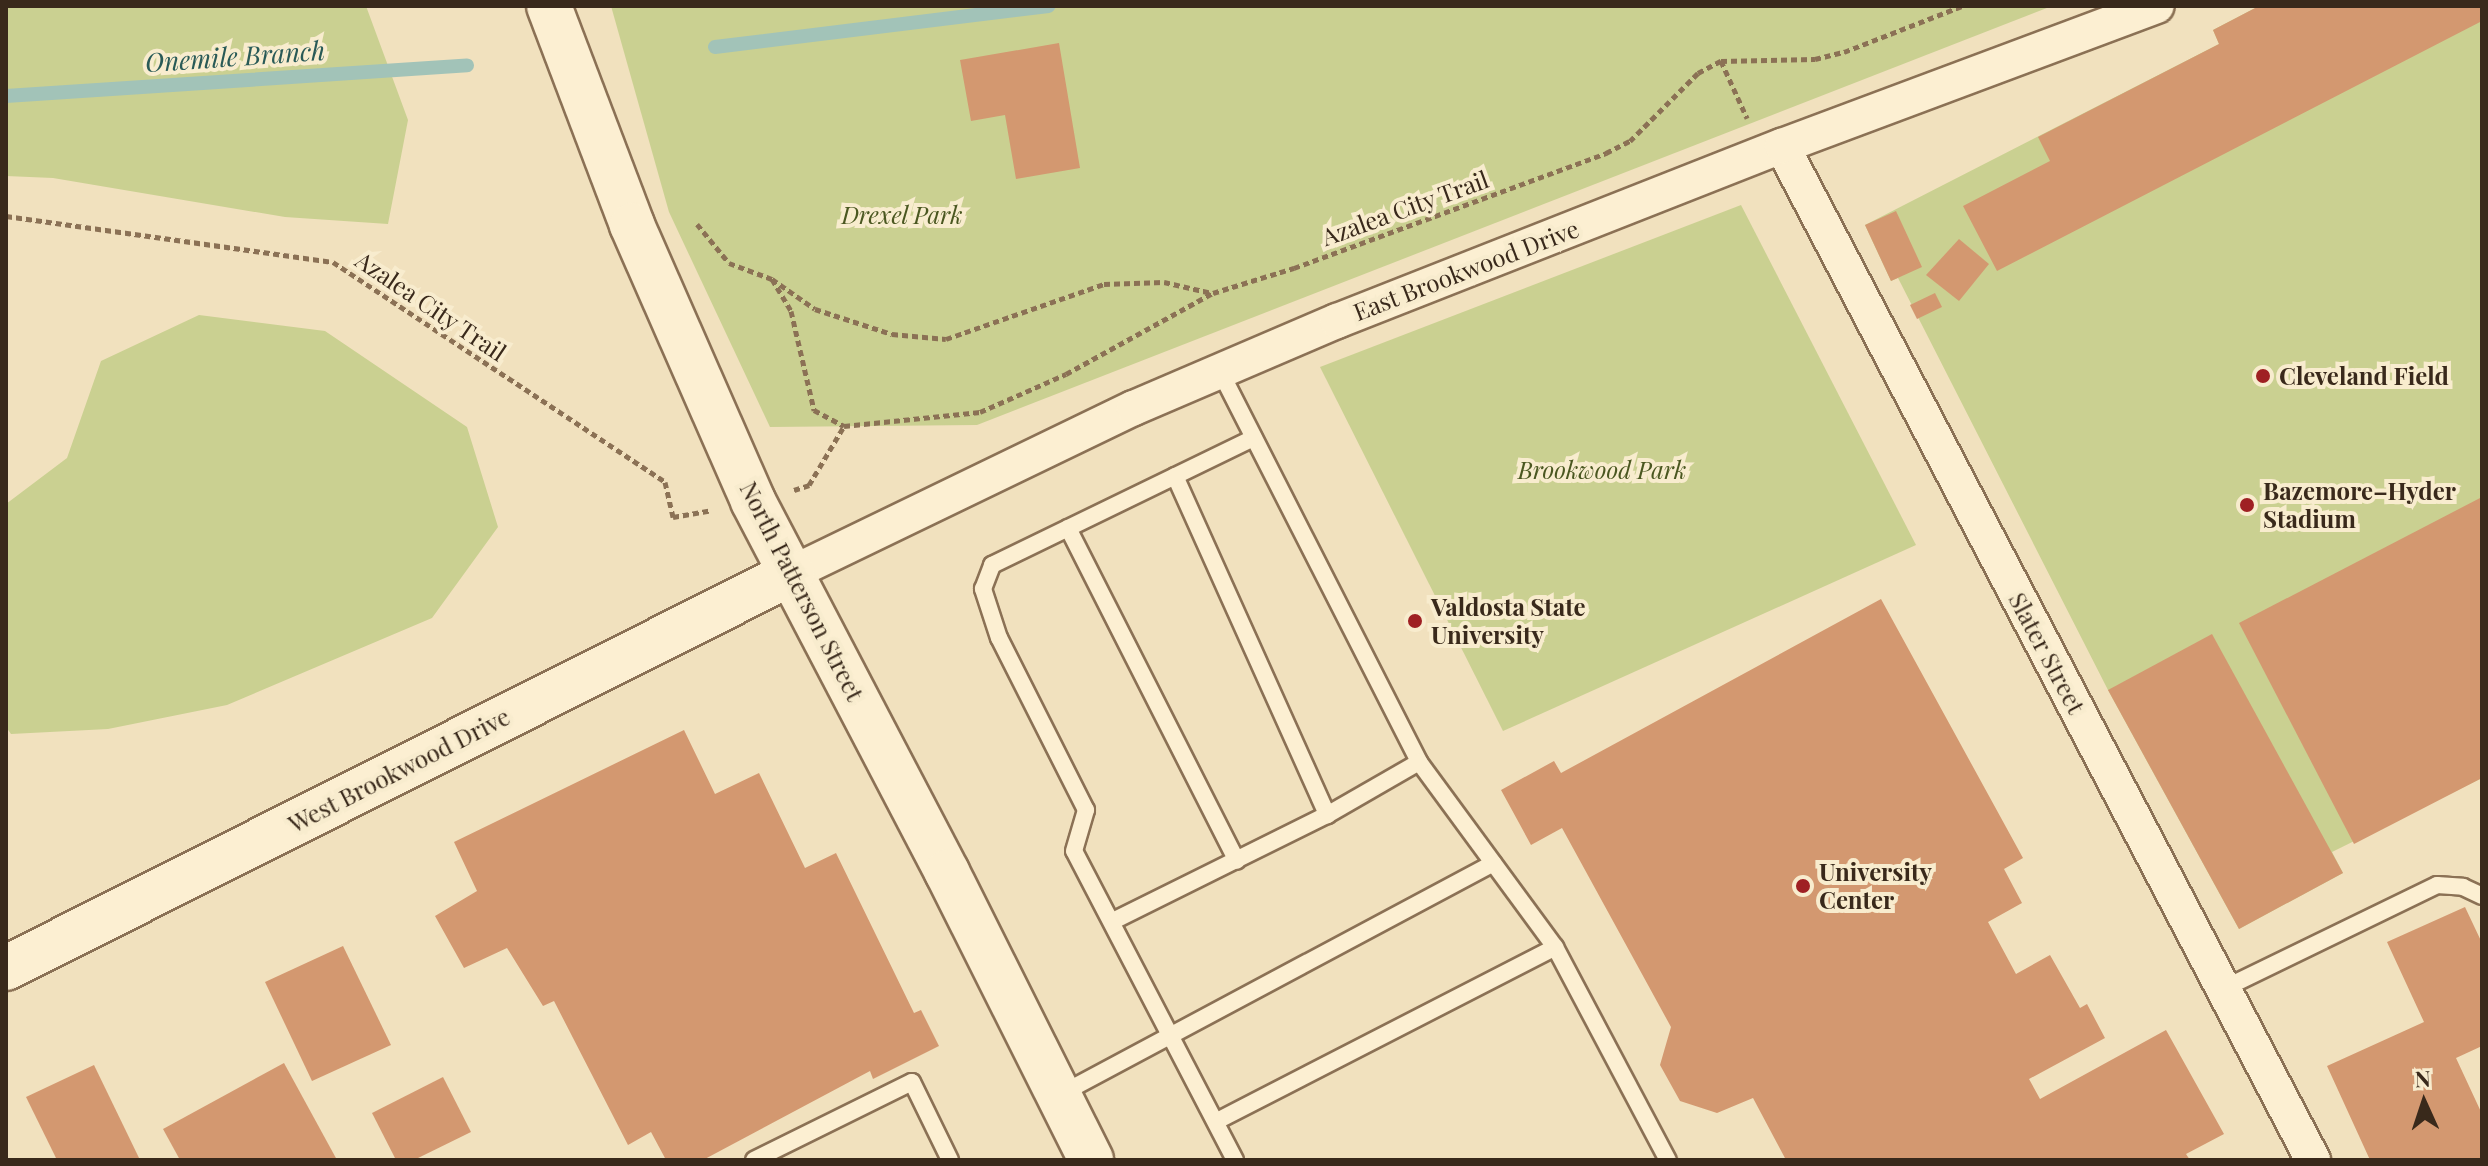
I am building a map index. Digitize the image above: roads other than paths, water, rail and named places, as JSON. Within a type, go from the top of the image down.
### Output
[{"type":"main road","name":"North Patterson Street","points":[[549,6],[632,225],[753,501],[1091,1160]]},
{"type":"main road","name":"West Brookwood Drive","points":[[6,968],[792,573]]},
{"type":"street","name":"East Brookwood Drive","points":[[792,573],[1134,408],[1337,321],[1773,150],[2157,6]]},
{"type":"street","name":"Slater Street","points":[[1773,150],[2313,1160]]},
{"type":"lane","points":[[1220,371],[1419,762],[1555,947],[1668,1160]]},
{"type":"lane","points":[[1235,1160],[1074,851],[1086,810],[999,638],[983,589],[992,565],[1254,438]]},
{"type":"lane","points":[[1175,476],[1327,815]]},
{"type":"lane","points":[[1068,528],[1237,861]]},
{"type":"lane","points":[[1113,921],[1327,815],[1419,762]]},
{"type":"lane","points":[[1058,1095],[1493,863]]},
{"type":"lane","points":[[2223,989],[2437,885],[2463,887],[2482,896]]},
{"type":"lane","points":[[1217,1121],[1555,947]]},
{"type":"lane","points":[[754,1160],[912,1082],[950,1160]]},
{"type":"waterway","name":"Onemile Branch","points":[[715,47],[1048,6]]},
{"type":"waterway","name":"Onemile Branch","points":[[6,96],[467,65]]},
{"type":"place","name":"Cleveland Field","points":[[2263,376]]},
{"type":"place","name":"Bazemore–Hyder Stadium","points":[[2247,505]]},
{"type":"place","name":"Valdosta State University","points":[[1415,621]]},
{"type":"place","name":"University Center","points":[[1803,886]]},
{"type":"park label","name":"Drexel Park","points":[[902,215]]},
{"type":"park label","name":"Brookwood Park","points":[[1602,470]]}]
